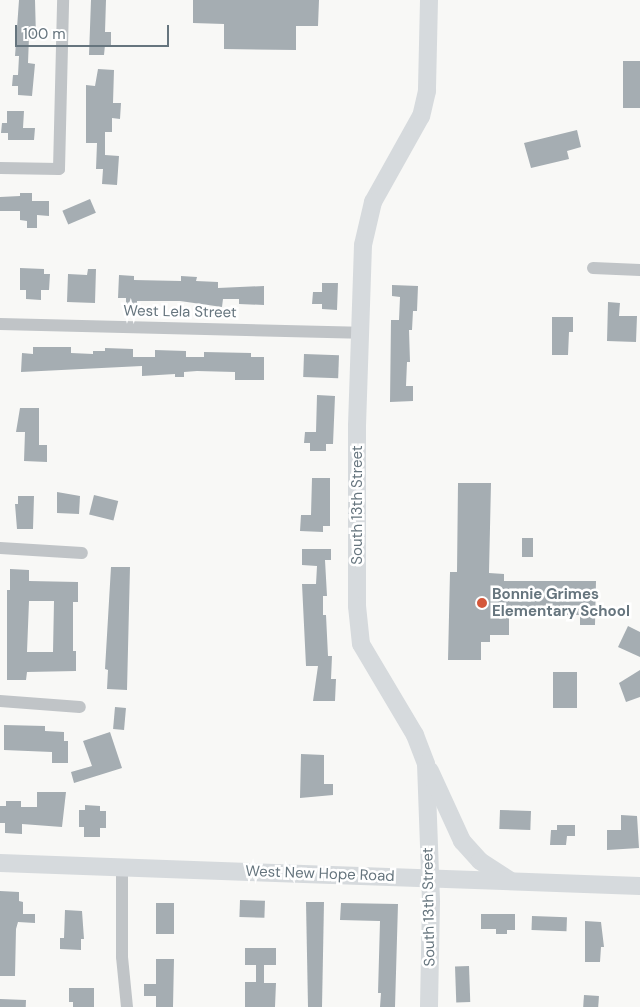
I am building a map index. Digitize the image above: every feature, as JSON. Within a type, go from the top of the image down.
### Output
[{"type":"street","points":[[0,168],[59,169],[63,0]]},
{"type":"street","name":"South 13th Street","points":[[429,0],[425,99],[421,116],[388,172],[366,223],[360,333],[357,606],[360,644],[415,736],[426,764],[429,1007]]},
{"type":"street","points":[[593,268],[640,270]]},
{"type":"street","points":[[0,324],[0,334]]},
{"type":"street","name":"West Lela Street","points":[[0,324],[360,333]]},
{"type":"street","points":[[0,548],[82,553]]},
{"type":"street","points":[[0,701],[80,707]]},
{"type":"street","points":[[426,764],[462,841],[480,861],[509,881]]},
{"type":"street","name":"West New Hope Road","points":[[0,863],[640,886]]},
{"type":"street","points":[[122,867],[122,957],[127,1007]]},
{"type":"building","points":[[19,0],[35,0],[36,37],[29,37],[28,63],[35,64],[32,96],[18,95],[18,86],[12,86],[13,75],[18,75],[19,56],[15,56]]},
{"type":"building","points":[[91,0],[106,0],[105,32],[111,32],[111,45],[105,45],[104,55],[89,55]]},
{"type":"building","points":[[193,0],[319,0],[318,26],[296,26],[296,50],[224,49],[224,24],[193,23]]},
{"type":"building","points":[[623,61],[640,61],[640,108],[623,108]]},
{"type":"building","points":[[98,69],[114,70],[113,103],[121,103],[120,119],[112,118],[112,132],[105,132],[105,155],[119,156],[117,185],[102,184],[103,169],[96,169],[97,143],[86,143],[86,85],[95,86]]},
{"type":"building","points":[[7,111],[24,111],[23,128],[35,128],[34,140],[8,140],[8,133],[1,133],[2,123],[7,123]]},
{"type":"building","points":[[577,130],[581,147],[567,151],[569,159],[531,168],[524,143]]},
{"type":"building","points":[[20,193],[32,193],[32,201],[49,201],[49,216],[37,215],[37,228],[27,228],[27,221],[20,220],[20,211],[0,211],[0,197],[20,196]]},
{"type":"building","points":[[90,199],[96,213],[68,225],[62,211]]},
{"type":"building","points":[[20,268],[44,269],[44,274],[50,274],[49,290],[41,290],[41,300],[26,299],[26,290],[20,290]]},
{"type":"building","points":[[88,269],[96,269],[95,303],[67,302],[68,274],[87,275]]},
{"type":"building","points":[[119,275],[134,276],[134,280],[181,281],[181,276],[197,277],[196,281],[218,282],[218,288],[264,286],[264,305],[239,304],[239,299],[223,299],[222,307],[180,301],[137,301],[137,305],[126,305],[126,298],[118,298]]},
{"type":"building","points":[[322,283],[338,283],[337,310],[322,309],[322,304],[312,304],[313,292],[322,292]]},
{"type":"building","points":[[392,285],[418,286],[417,311],[413,311],[412,330],[409,330],[410,362],[407,362],[406,386],[413,386],[413,401],[390,402],[391,320],[399,320],[400,297],[392,296]]},
{"type":"building","points":[[608,302],[620,303],[619,316],[637,316],[636,342],[607,341]]},
{"type":"building","points":[[552,317],[573,317],[573,332],[569,332],[568,355],[552,355]]},
{"type":"building","points":[[33,347],[71,347],[71,353],[93,354],[93,351],[105,351],[105,348],[133,349],[133,357],[155,357],[155,350],[186,351],[186,357],[204,357],[204,352],[251,353],[251,357],[264,357],[264,380],[235,380],[235,372],[184,372],[184,377],[175,377],[175,374],[142,376],[142,366],[21,372],[22,353],[33,354]]},
{"type":"building","points":[[304,354],[339,355],[338,378],[303,377]]},
{"type":"building","points":[[317,395],[335,396],[333,444],[326,444],[326,451],[310,451],[310,443],[304,443],[305,432],[316,432]]},
{"type":"building","points":[[20,408],[39,408],[39,445],[47,445],[47,462],[24,461],[25,432],[16,432]]},
{"type":"building","points":[[312,478],[330,478],[330,526],[323,526],[323,532],[300,531],[301,515],[311,515]]},
{"type":"building","points":[[458,483],[491,483],[489,573],[504,574],[504,581],[596,581],[595,625],[580,625],[580,615],[509,614],[509,635],[490,635],[490,642],[481,642],[481,660],[448,660],[450,572],[457,572]]},
{"type":"building","points":[[57,492],[80,496],[79,514],[57,513]]},
{"type":"building","points":[[94,495],[118,501],[113,520],[89,514]]},
{"type":"building","points":[[18,496],[34,496],[33,529],[17,529],[15,504],[18,504]]},
{"type":"building","points":[[522,538],[533,538],[533,557],[522,557]]},
{"type":"building","points":[[302,549],[331,549],[331,560],[325,560],[327,596],[323,596],[323,615],[326,615],[328,656],[332,656],[331,679],[336,679],[335,701],[313,701],[318,666],[306,666],[302,584],[316,584],[317,566],[302,565]]},
{"type":"building","points":[[111,567],[130,567],[127,690],[107,689],[108,670],[105,669]]},
{"type":"building","points":[[10,569],[29,570],[29,581],[78,582],[78,602],[73,602],[73,651],[76,651],[76,671],[27,672],[26,680],[7,680],[7,590],[10,590]],"holes":[[[29,601],[54,601],[53,652],[27,652]]]},
{"type":"building","points":[[628,626],[640,632],[640,657],[618,647]]},
{"type":"building","points":[[640,670],[640,697],[626,702],[619,683]]},
{"type":"building","points":[[553,672],[577,672],[577,708],[553,708]]},
{"type":"building","points":[[115,707],[126,708],[124,730],[113,729]]},
{"type":"building","points":[[4,725],[45,726],[45,731],[64,732],[64,741],[68,741],[68,763],[52,763],[52,752],[4,750]]},
{"type":"building","points":[[110,732],[122,768],[74,783],[71,772],[92,766],[83,741]]},
{"type":"building","points":[[301,754],[324,755],[324,784],[333,784],[333,795],[300,798]]},
{"type":"building","points":[[37,792],[66,792],[62,827],[22,824],[22,834],[5,833],[5,823],[0,823],[0,806],[6,806],[6,801],[21,801],[21,807],[37,807]]},
{"type":"building","points":[[85,805],[100,806],[100,811],[106,811],[106,828],[100,828],[100,837],[84,837],[84,827],[79,827],[79,810],[85,810]]},
{"type":"building","points":[[500,810],[531,811],[530,830],[499,829]]},
{"type":"building","points":[[621,815],[637,816],[639,848],[607,850],[607,830],[621,830]]},
{"type":"building","points":[[557,825],[575,825],[575,836],[567,836],[566,845],[550,845],[551,830],[557,830]]},
{"type":"building","points":[[0,891],[19,892],[19,901],[23,902],[23,914],[35,914],[35,923],[18,922],[16,929],[15,976],[0,976]]},
{"type":"building","points":[[240,900],[265,901],[264,918],[239,917]]},
{"type":"building","points":[[306,902],[324,902],[322,1007],[308,1007]]},
{"type":"building","points":[[156,903],[174,903],[174,934],[156,934]]},
{"type":"building","points":[[341,903],[398,904],[395,1007],[380,1007],[381,993],[378,993],[380,921],[340,920]]},
{"type":"building","points":[[65,910],[82,911],[84,939],[81,939],[81,950],[60,949],[60,938],[64,938]]},
{"type":"building","points":[[481,914],[515,914],[515,930],[507,930],[507,934],[496,934],[496,929],[481,929]]},
{"type":"building","points":[[532,916],[567,917],[566,931],[532,930]]},
{"type":"building","points":[[585,921],[601,922],[604,947],[601,947],[600,962],[585,962]]},
{"type":"building","points":[[245,948],[276,948],[276,965],[264,965],[264,983],[276,983],[275,1007],[245,1007],[245,982],[256,982],[256,965],[245,965]]},
{"type":"building","points":[[156,959],[174,959],[173,1007],[156,1007],[156,996],[144,996],[144,984],[156,984]]},
{"type":"building","points":[[455,966],[469,966],[470,1002],[456,1002]]},
{"type":"building","points":[[69,988],[94,988],[94,1007],[73,1007],[73,1002],[69,1002]]},
{"type":"building","points":[[584,995],[599,996],[598,1007],[583,1007]]},
{"type":"building","points":[[0,999],[26,1000],[26,1007],[0,1007]]},
{"type":"place","name":"Bonnie Grimes Elementary School","points":[[482,603]]}]
